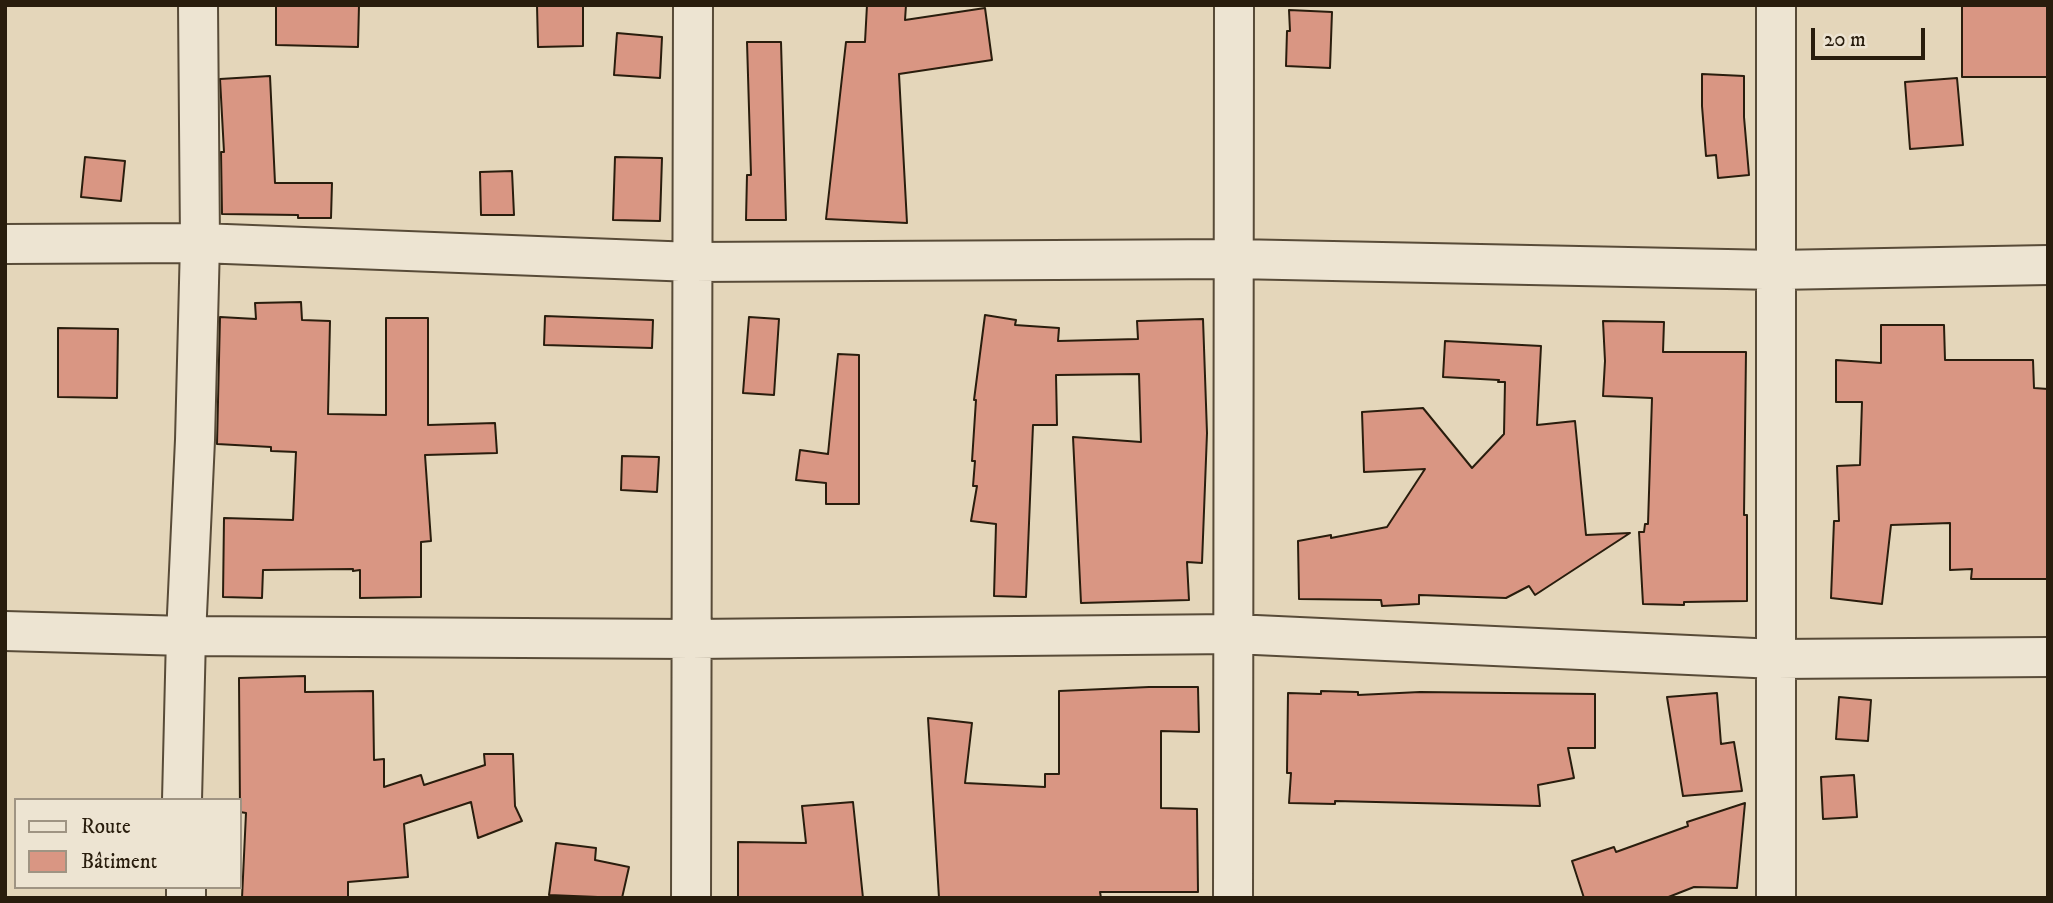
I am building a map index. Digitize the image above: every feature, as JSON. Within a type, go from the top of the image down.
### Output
[{"type":"street","points":[[182,798],[200,243],[198,5]]},
{"type":"street","points":[[691,898],[693,5]]},
{"type":"street","points":[[1233,898],[1234,5]]},
{"type":"street","points":[[1776,5],[1776,898]]},
{"type":"street","points":[[5,244],[200,243],[693,262],[1234,259],[1776,270],[2048,265]]},
{"type":"street","points":[[5,631],[186,636],[691,639],[1234,634],[1776,659],[2048,657]]},
{"type":"building","points":[[276,5],[359,5],[358,47],[276,45]]},
{"type":"building","points":[[537,5],[583,5],[583,46],[538,47]]},
{"type":"building","points":[[867,5],[906,5],[905,20],[985,8],[992,60],[899,74],[907,223],[826,219],[846,42],[865,42]]},
{"type":"building","points":[[1962,5],[2048,5],[2048,77],[1962,77]]},
{"type":"building","points":[[1289,10],[1332,12],[1330,68],[1286,66],[1287,31],[1290,31]]},
{"type":"building","points":[[617,33],[662,37],[660,78],[614,75]]},
{"type":"building","points":[[747,42],[781,42],[786,220],[746,220],[747,175],[751,175]]},
{"type":"building","points":[[1702,74],[1744,76],[1749,175],[1718,178],[1716,155],[1706,156]]},
{"type":"building","points":[[270,76],[275,183],[332,183],[331,218],[222,214],[221,152],[224,152],[220,79]]},
{"type":"building","points":[[1957,78],[1963,145],[1910,149],[1905,82]]},
{"type":"building","points":[[85,157],[125,161],[121,201],[81,197]]},
{"type":"building","points":[[615,157],[662,158],[660,221],[613,220]]},
{"type":"building","points":[[512,171],[514,215],[481,215],[480,172]]},
{"type":"building","points":[[301,302],[302,320],[330,321],[328,414],[386,415],[386,318],[428,318],[428,425],[495,423],[497,453],[425,455],[431,541],[421,542],[421,597],[360,598],[360,570],[353,569],[263,570],[262,598],[223,597],[224,518],[293,520],[296,452],[271,451],[271,447],[217,444],[220,317],[256,319],[255,303]]},
{"type":"building","points":[[985,315],[1016,320],[1015,325],[1059,328],[1058,341],[1138,339],[1137,321],[1203,319],[1207,433],[1202,563],[1187,562],[1189,600],[1081,603],[1073,437],[1141,442],[1139,374],[1056,375],[1057,425],[1033,425],[1026,597],[994,596],[996,524],[971,521],[977,486],[973,486],[975,461],[972,461],[974,400]]},
{"type":"building","points":[[545,316],[653,320],[652,348],[544,345]]},
{"type":"building","points":[[749,317],[779,319],[774,395],[743,393]]},
{"type":"building","points":[[1603,321],[1664,322],[1663,352],[1746,352],[1744,515],[1747,515],[1747,601],[1684,602],[1684,605],[1643,604],[1639,532],[1644,532],[1645,524],[1648,524],[1652,398],[1603,396]]},
{"type":"building","points":[[1881,325],[1944,325],[1945,360],[2033,360],[2034,388],[2048,389],[2048,579],[1971,579],[1972,569],[1950,570],[1950,523],[1891,525],[1882,604],[1831,598],[1834,521],[1839,521],[1837,466],[1860,465],[1862,402],[1836,402],[1836,360],[1881,363]]},
{"type":"building","points":[[58,328],[118,329],[117,398],[58,397]]},
{"type":"building","points":[[1445,341],[1541,346],[1537,425],[1575,421],[1586,535],[1630,533],[1535,595],[1529,586],[1506,598],[1419,595],[1419,604],[1382,606],[1381,600],[1299,599],[1298,541],[1331,535],[1331,538],[1387,527],[1425,469],[1364,472],[1362,412],[1423,408],[1472,468],[1504,434],[1505,382],[1443,377]]},
{"type":"building","points":[[838,354],[859,355],[859,504],[826,504],[826,483],[796,480],[800,450],[828,454]]},
{"type":"building","points":[[622,456],[659,457],[657,492],[621,490]]},
{"type":"building","points":[[305,676],[305,692],[373,691],[374,760],[384,759],[384,787],[421,775],[424,785],[485,765],[484,754],[513,754],[515,806],[522,821],[478,838],[471,802],[404,824],[408,877],[348,882],[348,898],[242,898],[246,813],[242,812],[240,798],[239,678]]},
{"type":"building","points":[[1198,687],[1199,732],[1161,731],[1161,808],[1197,809],[1198,892],[1100,892],[1101,898],[939,898],[928,718],[972,723],[965,783],[1045,787],[1045,774],[1059,774],[1059,691]]},
{"type":"building","points":[[1321,691],[1358,692],[1358,695],[1420,692],[1595,694],[1595,748],[1568,748],[1574,778],[1538,785],[1540,806],[1335,801],[1335,804],[1289,803],[1291,773],[1287,773],[1288,693],[1321,694]]},
{"type":"building","points":[[1717,693],[1721,744],[1734,742],[1742,791],[1683,796],[1667,697]]},
{"type":"building","points":[[1839,697],[1871,700],[1868,741],[1836,739]]},
{"type":"building","points":[[1854,775],[1857,817],[1823,819],[1821,777]]},
{"type":"building","points":[[853,802],[863,898],[738,898],[738,842],[806,843],[802,806]]},
{"type":"building","points":[[1745,803],[1737,888],[1694,887],[1666,898],[1584,898],[1572,861],[1614,847],[1616,852],[1688,826],[1687,822]]},
{"type":"building","points":[[556,843],[596,848],[595,860],[629,867],[622,898],[549,895]]}]
